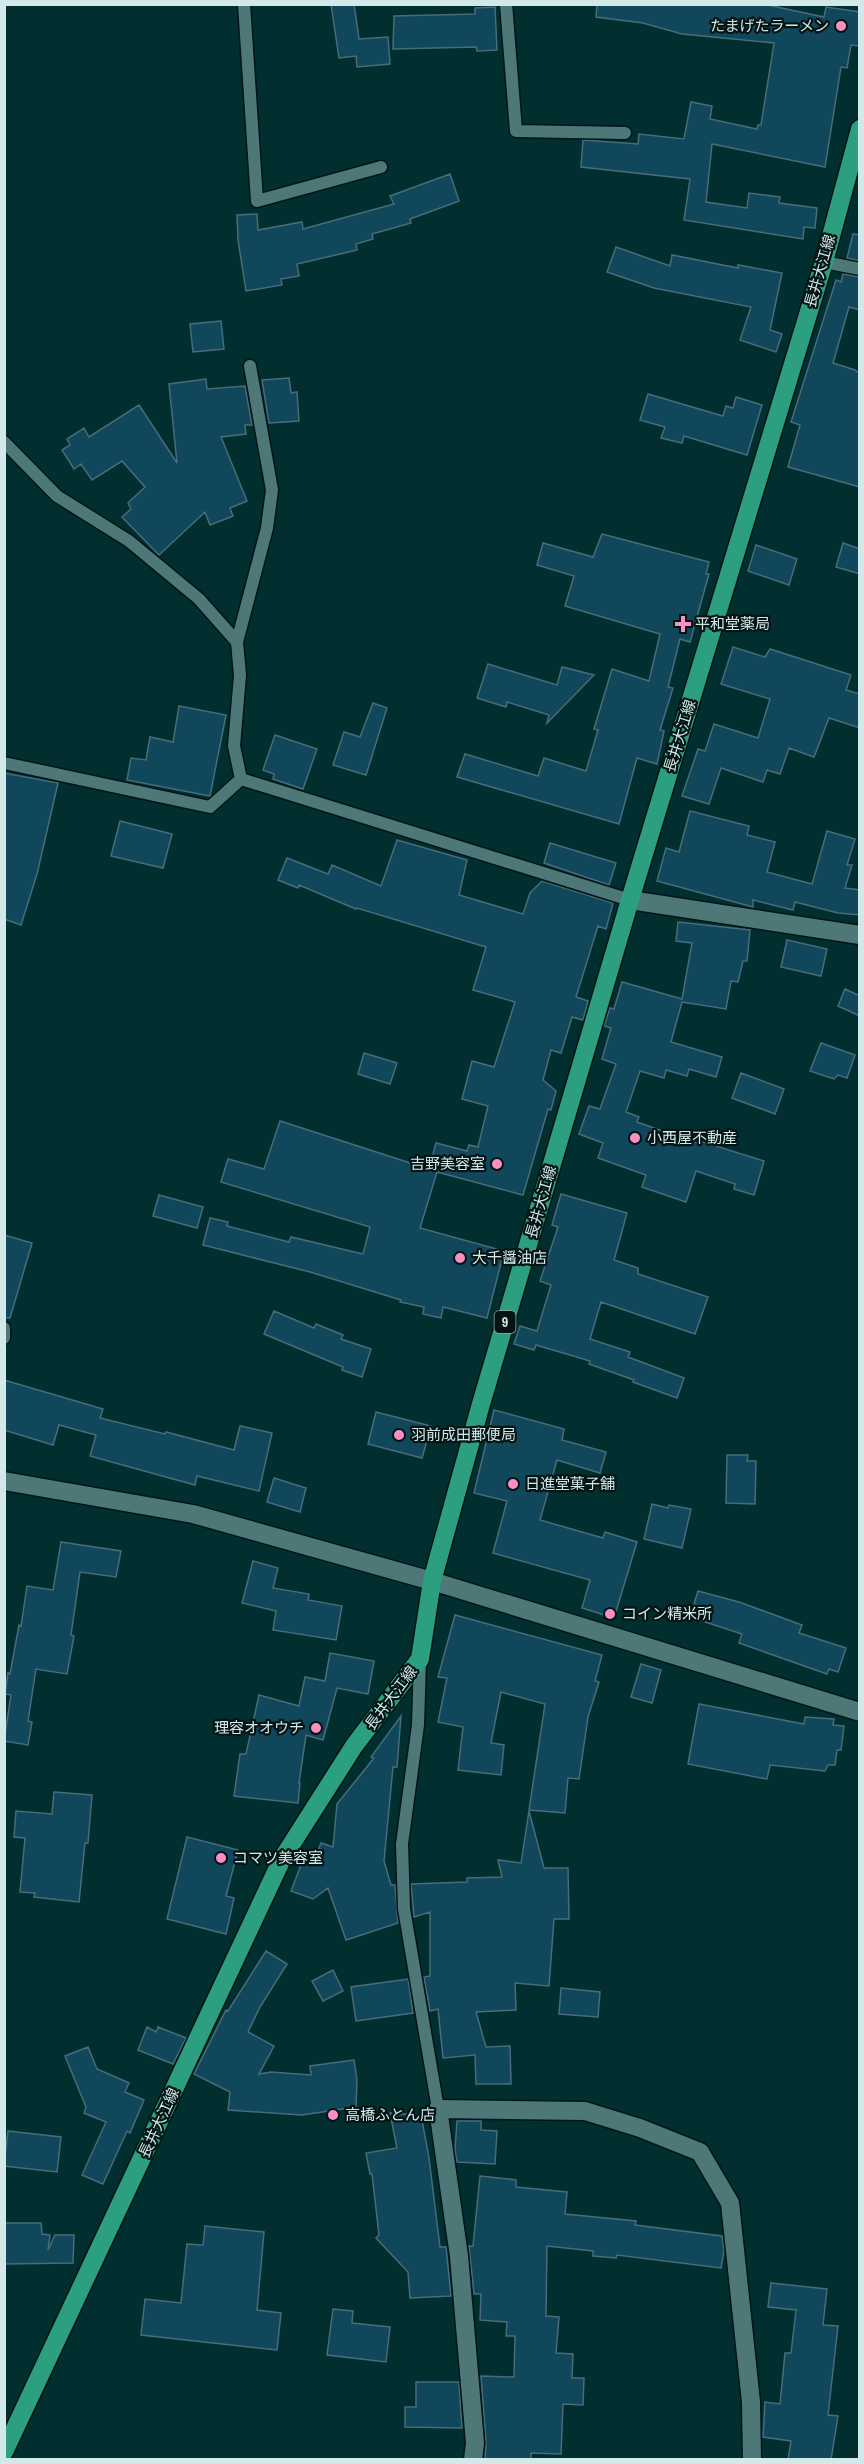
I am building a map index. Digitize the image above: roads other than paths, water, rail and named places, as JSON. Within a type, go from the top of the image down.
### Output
[{"type":"main road","name":"長井大江線","points":[[4,2452],[282,1859],[354,1746],[420,1659],[432,1581],[484,1393],[630,900],[824,262],[860,129]]},
{"type":"street","points":[[630,900],[860,935]]},
{"type":"street","points":[[4,1481],[193,1514],[432,1581],[860,1712]]},
{"type":"street","points":[[473,2460],[475,2443],[459,2256],[438,2109],[510,2108],[585,2111],[640,2128],[700,2152],[730,2203],[750,2391],[752,2460]]},
{"type":"lane","points":[[244,4],[257,201],[381,167]]},
{"type":"lane","points":[[506,4],[516,131],[625,133]]},
{"type":"lane","points":[[824,262],[860,269]]},
{"type":"lane","points":[[241,779],[234,746],[240,675],[237,642],[267,528],[272,490],[250,366]]},
{"type":"lane","points":[[4,442],[57,496],[129,541],[199,599],[237,642]]},
{"type":"lane","points":[[4,763],[210,807],[241,779]]},
{"type":"lane","points":[[241,779],[630,900]]},
{"type":"lane","points":[[4,1328],[4,1338]]},
{"type":"lane","points":[[420,1659],[418,1725],[402,1844],[404,1909],[438,2109]]},
{"type":"place","name":"たまげたラーメン","points":[[841,26]]},
{"type":"place","name":"平和堂薬局","points":[[683,624]]},
{"type":"place","name":"小西屋不動産","points":[[635,1138]]},
{"type":"place","name":"吉野美容室","points":[[497,1164]]},
{"type":"place","name":"大千醤油店","points":[[460,1258]]},
{"type":"place","name":"羽前成田郵便局","points":[[399,1435]]},
{"type":"place","name":"日進堂菓子舗","points":[[513,1484]]},
{"type":"place","name":"コイン精米所","points":[[610,1614]]},
{"type":"place","name":"理容オオウチ","points":[[316,1728]]},
{"type":"place","name":"コマツ美容室","points":[[221,1858]]},
{"type":"place","name":"高橋ふとん店","points":[[333,2115]]}]
